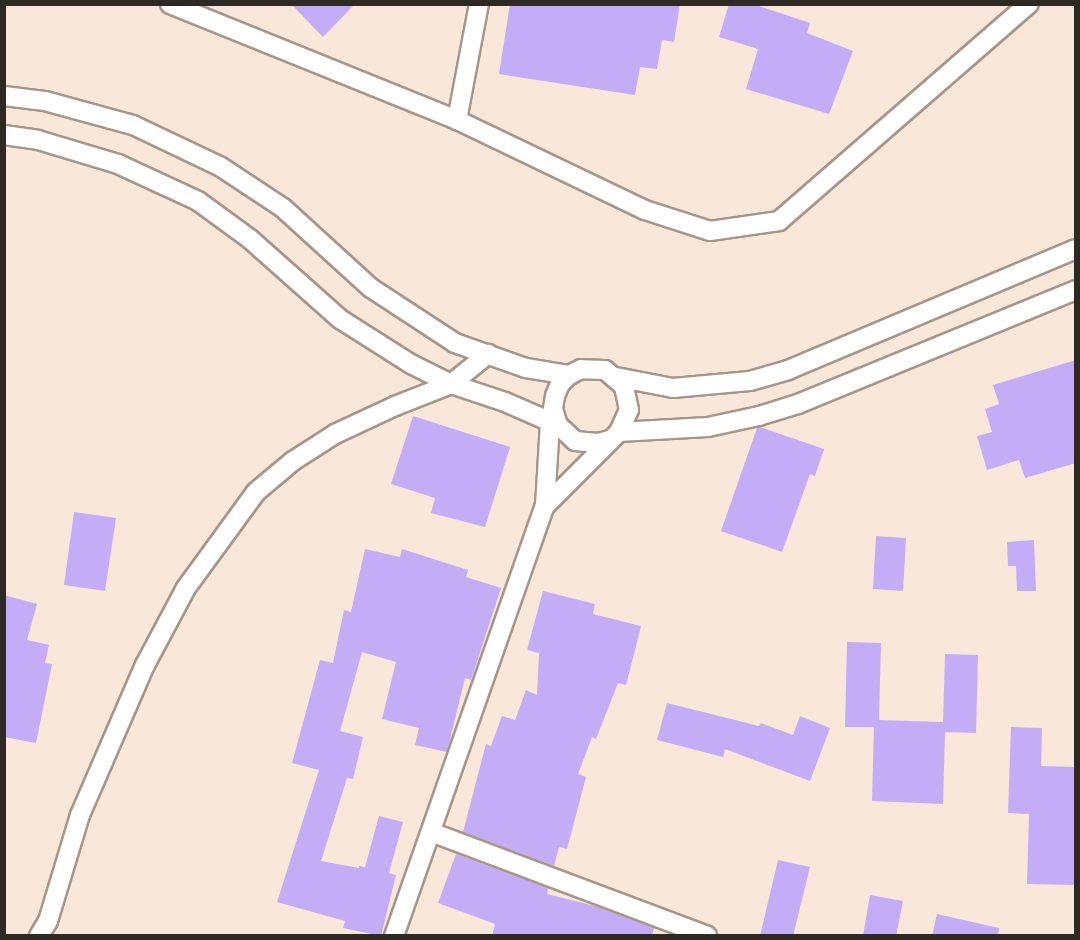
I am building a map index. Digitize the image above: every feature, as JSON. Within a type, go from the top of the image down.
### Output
[{"type":"street","points":[[170,4],[456,120],[645,210],[710,231],[779,221],[1029,4]]},
{"type":"street","points":[[456,120],[479,4]]},
{"type":"street","points":[[4,96],[45,100],[133,125],[220,167],[283,208],[371,288],[455,343],[526,368],[569,375]]},
{"type":"street","points":[[4,135],[38,140],[118,164],[198,201],[250,239],[340,319],[411,364],[451,384],[554,418],[575,441],[598,443],[614,436],[708,427],[779,410],[1076,290]]},
{"type":"street","points":[[616,377],[673,388],[750,381],[788,370],[1076,249]]},
{"type":"street","points":[[39,936],[48,921],[80,815],[145,665],[186,588],[256,492],[293,461],[335,434],[395,406],[451,384],[488,354]]},
{"type":"street","points":[[394,936],[545,506],[557,390],[569,375],[580,369],[605,370],[624,386],[629,410],[614,436],[545,506]]},
{"type":"street","points":[[430,832],[707,936]]},
{"type":"building","points":[[291,4],[355,4],[323,37]]},
{"type":"building","points":[[510,4],[680,4],[674,42],[662,40],[657,69],[640,67],[635,95],[499,74]]},
{"type":"building","points":[[729,4],[753,4],[810,23],[807,33],[853,51],[829,114],[746,89],[758,49],[719,37]]},
{"type":"building","points":[[1076,360],[1076,463],[1025,478],[1019,460],[987,470],[977,436],[992,432],[985,409],[999,404],[993,385]]},
{"type":"building","points":[[413,416],[510,447],[485,527],[431,513],[435,498],[391,484]]},
{"type":"building","points":[[760,427],[824,449],[815,476],[810,474],[782,552],[721,531],[757,428]]},
{"type":"building","points":[[74,512],[116,518],[105,591],[64,585]]},
{"type":"building","points":[[876,536],[906,538],[903,591],[873,589]]},
{"type":"building","points":[[1034,540],[1036,591],[1017,591],[1016,566],[1008,566],[1007,542]]},
{"type":"building","points":[[365,549],[400,557],[402,549],[468,570],[466,577],[501,588],[471,680],[465,678],[447,752],[415,745],[419,728],[382,719],[396,662],[362,652],[340,731],[363,737],[353,779],[347,778],[321,861],[359,868],[359,866],[365,867],[379,816],[403,822],[389,873],[396,875],[381,936],[343,928],[345,921],[277,902],[319,770],[292,763],[320,660],[333,663],[344,610],[351,612]]},
{"type":"building","points":[[543,591],[595,604],[593,614],[641,626],[626,685],[618,683],[596,739],[592,737],[578,774],[586,777],[567,849],[559,847],[554,866],[463,832],[486,744],[491,746],[502,716],[515,720],[526,690],[537,695],[539,653],[527,650]]},
{"type":"building","points":[[4,595],[37,604],[27,640],[49,645],[45,663],[52,664],[36,743],[4,737]]},
{"type":"building","points":[[847,642],[881,643],[879,720],[943,722],[945,654],[978,655],[976,733],[945,732],[943,804],[872,801],[874,727],[845,727]]},
{"type":"building","points":[[667,703],[759,726],[761,723],[793,735],[800,716],[830,728],[810,781],[725,749],[723,757],[657,740]]},
{"type":"building","points":[[1011,727],[1042,728],[1041,766],[1076,767],[1076,885],[1027,884],[1029,814],[1008,813]]},
{"type":"building","points":[[456,854],[548,888],[547,894],[595,906],[654,928],[652,936],[492,936],[495,924],[438,903]]},
{"type":"building","points":[[778,860],[810,867],[793,936],[760,936]]},
{"type":"building","points":[[870,895],[903,901],[896,936],[863,936]]},
{"type":"building","points":[[937,914],[999,928],[998,936],[932,936]]}]
